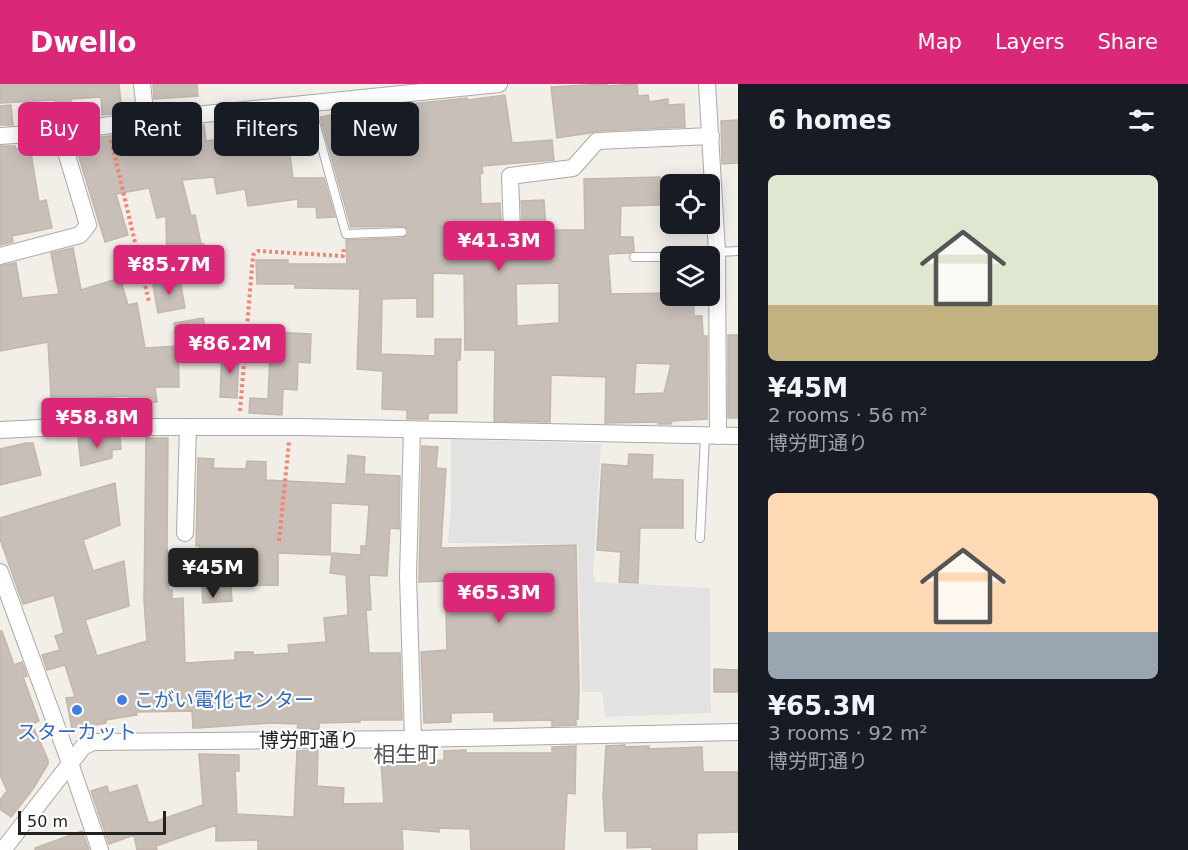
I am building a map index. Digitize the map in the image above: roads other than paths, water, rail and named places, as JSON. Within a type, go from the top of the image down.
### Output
[{"type":"street","points":[[142,84],[144,102]]},
{"type":"street","points":[[319,103],[499,84]]},
{"type":"street","points":[[706,84],[711,136],[714,246]]},
{"type":"street","points":[[0,136],[18,135]]},
{"type":"street","points":[[512,231],[510,176],[573,168],[597,141],[711,136]]},
{"type":"street","points":[[0,256],[80,235],[88,225],[67,156]]},
{"type":"street","points":[[712,436],[713,306]]},
{"type":"street","points":[[185,533],[188,426]]},
{"type":"street","points":[[0,430],[62,427],[239,426],[738,436]]},
{"type":"street","points":[[412,430],[408,576],[414,739]]},
{"type":"street","points":[[0,572],[100,850]]},
{"type":"street","name":"博労町通り","points":[[3,850],[82,747],[93,742],[414,739],[738,732]]},
{"type":"lane","points":[[319,136],[346,234],[402,232]]},
{"type":"lane","points":[[720,254],[738,251]]},
{"type":"lane","points":[[634,257],[660,257]]},
{"type":"lane","points":[[700,538],[712,436]]},
{"type":"place","name":"こがい電化センター","points":[[122,700]]},
{"type":"place","name":"スターカット","points":[[77,710]]},
{"type":"district","name":"相生町","points":[[406,754]]}]
